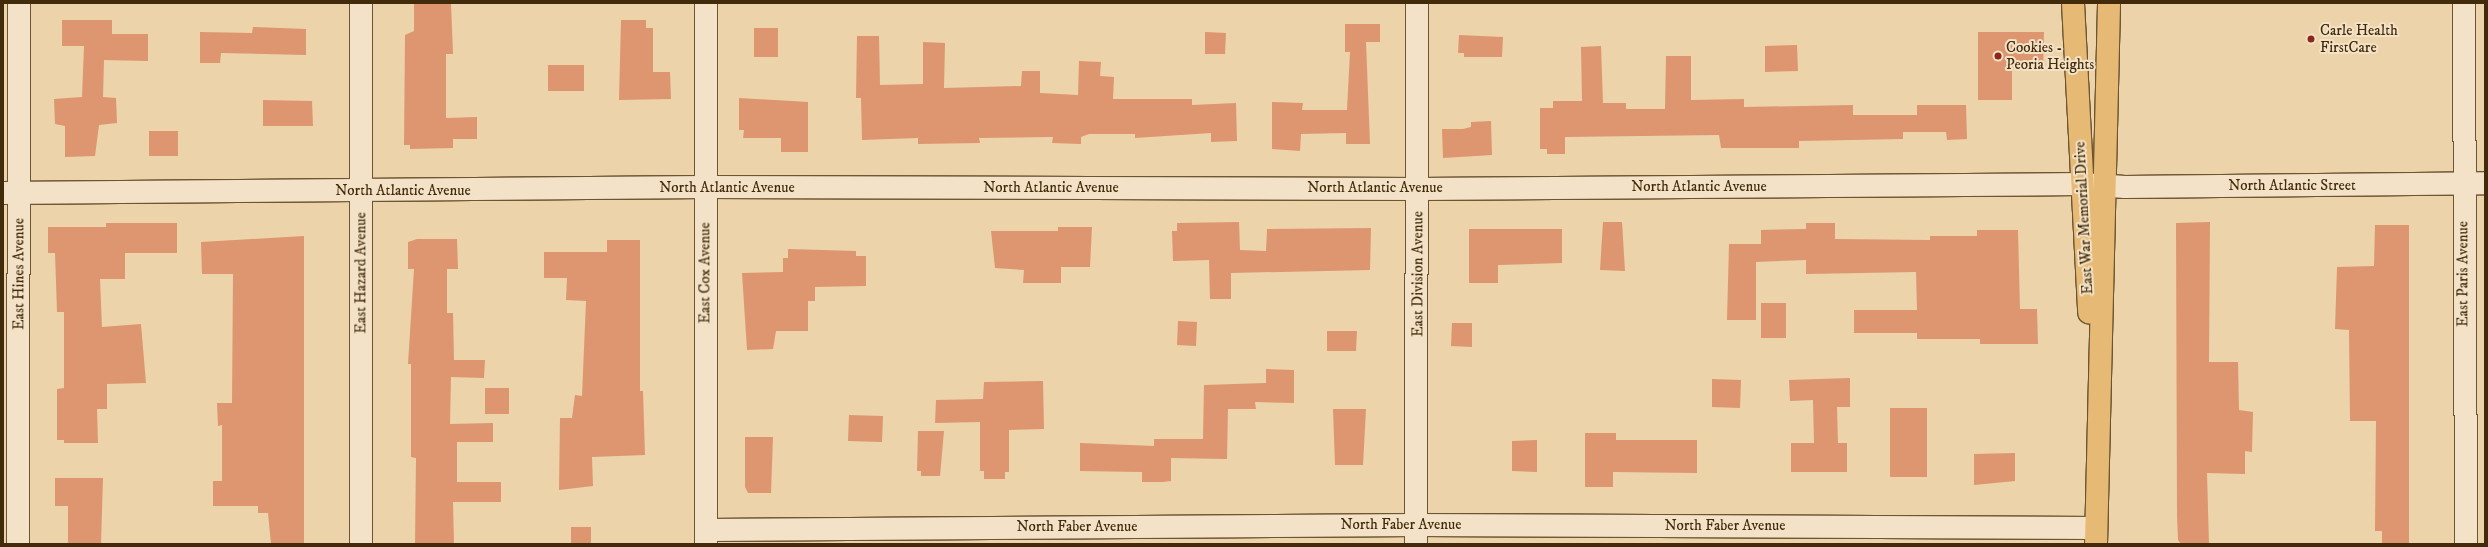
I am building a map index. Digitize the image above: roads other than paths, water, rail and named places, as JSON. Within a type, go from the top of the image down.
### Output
[{"type":"highway","name":"East War Memorial Drive","points":[[2073,3],[2096,184]]},
{"type":"highway","name":"East War Memorial Drive","points":[[2096,536],[2096,184],[2109,3]]},
{"type":"street","name":"East Hines Avenue","points":[[18,544],[11,192],[19,3]]},
{"type":"street","name":"East Hazard Avenue","points":[[360,3],[361,544]]},
{"type":"street","name":"East Cox Avenue","points":[[706,3],[706,537]]},
{"type":"street","name":"East Division Avenue","points":[[1416,534],[1418,189],[1417,3]]},
{"type":"street","name":"East Paris Avenue","points":[[2464,3],[2463,184],[2466,544]]},
{"type":"street","name":"North Atlantic Street","points":[[2096,184],[2485,183]]},
{"type":"street","name":"North Atlantic Avenue","points":[[11,192],[361,191],[705,187],[1418,189],[2096,184]]},
{"type":"street","name":"North Faber Avenue","points":[[706,537],[1416,534],[2096,536]]},
{"type":"place","name":"Carle Health FirstCare","points":[[2311,39]]},
{"type":"place","name":"Cookies - Peoria Heights","points":[[1998,56]]}]
